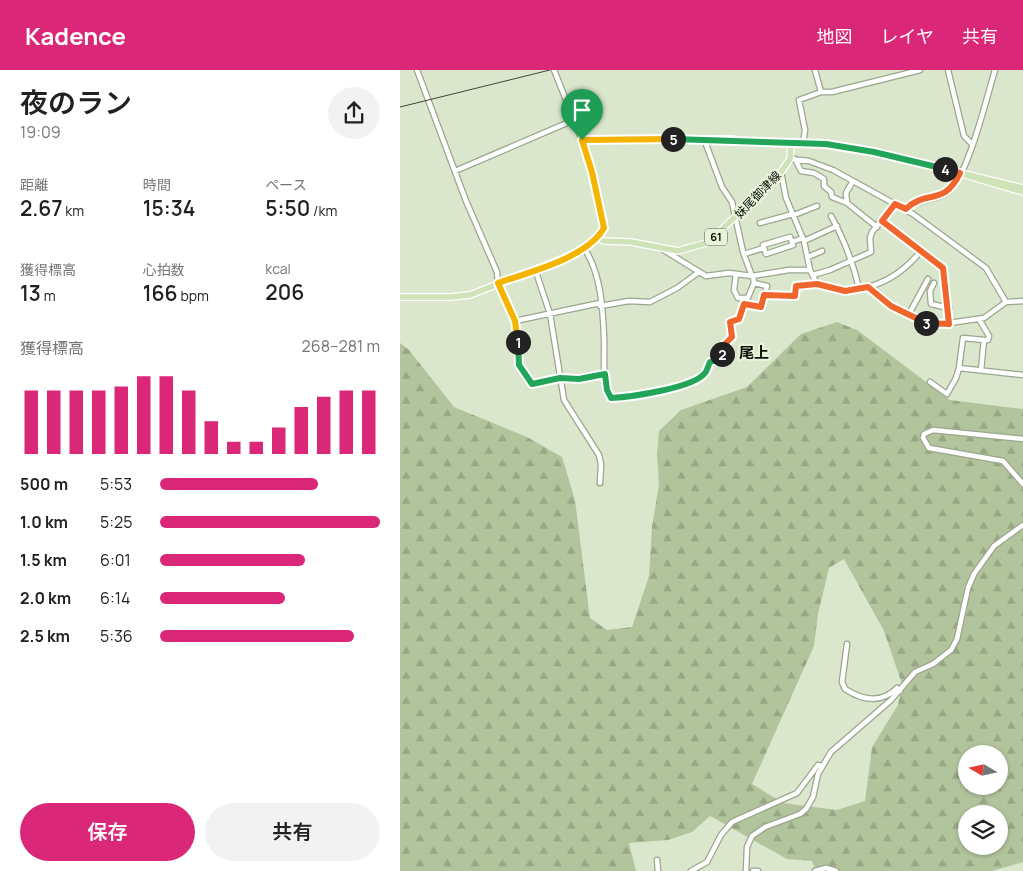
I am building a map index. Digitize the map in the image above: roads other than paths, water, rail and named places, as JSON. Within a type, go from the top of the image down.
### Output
[{"type":"main road","points":[[400,296],[464,296],[535,270],[584,248],[597,237],[604,228],[604,222],[582,140],[704,139],[849,147],[971,174],[1023,188]]},
{"type":"main road","name":"妹尾御津線","points":[[597,237],[604,241],[631,242],[682,250],[710,242],[792,159],[791,143]]},
{"type":"main road","points":[[960,173],[971,178],[1023,192]]},
{"type":"street","points":[[417,70],[455,171],[496,267],[498,283],[515,321],[518,358],[529,382],[532,384],[605,374]]},
{"type":"street","points":[[816,70],[821,92]]},
{"type":"street","points":[[803,143],[805,130],[798,100],[821,92],[832,92],[920,70]]},
{"type":"street","points":[[948,70],[964,136],[972,144]]},
{"type":"street","points":[[906,209],[913,202],[948,192],[955,184],[972,144],[995,70]]},
{"type":"street","points":[[555,72],[582,140]]},
{"type":"street","points":[[455,171],[574,120]]},
{"type":"street","points":[[584,248],[594,266],[600,305],[607,390],[611,398],[646,395],[670,389],[702,376],[710,362],[721,356],[724,345],[732,337],[730,322],[739,319],[754,283],[734,219],[732,202],[722,186],[704,139]]},
{"type":"street","points":[[792,159],[819,164],[906,209],[986,268],[1006,302]]},
{"type":"street","points":[[792,159],[802,171],[814,173],[824,179],[824,186],[831,192],[832,197],[847,202],[877,227]]},
{"type":"street","points":[[781,172],[786,198],[803,239],[811,272],[817,284]]},
{"type":"street","points":[[847,202],[846,194],[853,181]]},
{"type":"street","points":[[662,248],[706,276],[736,274],[752,276],[789,270],[811,272],[851,261],[871,252],[870,238],[895,204]]},
{"type":"street","points":[[760,223],[817,206]]},
{"type":"street","points":[[831,216],[851,261],[859,288]]},
{"type":"street","points":[[882,221],[908,239],[943,268],[949,308],[949,324]]},
{"type":"street","points":[[792,242],[836,226]]},
{"type":"street","points":[[790,237],[792,242],[793,245],[766,254],[763,245],[790,237]]},
{"type":"street","points":[[744,254],[764,248]]},
{"type":"street","points":[[808,257],[822,251]]},
{"type":"street","points":[[764,295],[795,296],[796,286],[817,284],[845,291],[868,287],[889,280],[912,262],[921,251]]},
{"type":"street","points":[[535,270],[550,314],[564,400],[599,456],[602,464],[600,482]]},
{"type":"street","points":[[515,321],[600,305],[629,301],[650,302],[677,288],[699,272]]},
{"type":"street","points":[[736,274],[734,290],[738,298],[747,298]]},
{"type":"street","points":[[909,314],[928,279]]},
{"type":"street","points":[[744,304],[761,307],[766,286],[754,283]]},
{"type":"street","points":[[934,283],[930,291],[931,304],[949,308]]},
{"type":"street","points":[[868,287],[891,306],[926,324],[949,324],[979,319],[1006,302],[1023,301]]},
{"type":"street","points":[[930,382],[947,394],[959,368],[963,338],[988,340],[989,336],[979,319]]},
{"type":"street","points":[[981,370],[984,340]]},
{"type":"street","points":[[959,368],[1023,375]]},
{"type":"street","points":[[1023,439],[933,430],[924,434],[922,438],[929,448],[1003,461],[1023,484]]},
{"type":"street","points":[[746,871],[747,847],[752,836],[765,827],[806,810],[813,797],[818,774],[837,746],[900,691],[915,672],[932,664],[951,650],[957,639],[968,588],[974,574],[994,546],[1023,525]]},
{"type":"street","points":[[847,644],[842,682],[845,689],[863,699],[890,695],[897,688],[900,691]]},
{"type":"street","points":[[691,871],[707,862],[721,834],[732,822],[796,793],[818,765],[822,766]]},
{"type":"street","points":[[657,860],[658,871]]},
{"type":"street","points":[[815,871],[826,868],[836,871]]},
{"type":"street","points":[[753,871],[758,871]]},
{"type":"railway","points":[[400,107],[550,70]]},
{"type":"district","name":"尾上","points":[[754,353]]}]
